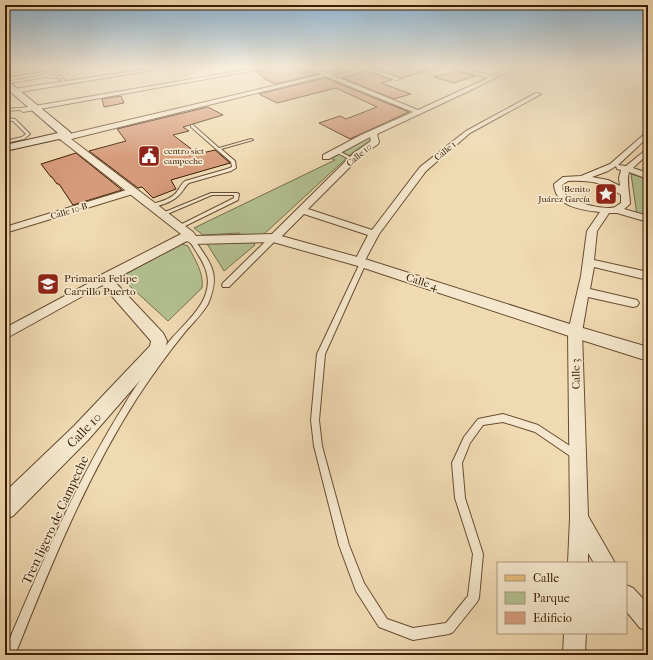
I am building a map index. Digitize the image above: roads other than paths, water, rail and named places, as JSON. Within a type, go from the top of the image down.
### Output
[{"type":"main road","points":[[14,98],[22,109],[61,136]]},
{"type":"main road","points":[[18,98],[35,108],[61,136]]},
{"type":"main road","points":[[6,146],[61,136]]},
{"type":"street","points":[[22,109],[93,98]]},
{"type":"street","points":[[61,136],[223,98]]},
{"type":"street","points":[[383,98],[418,112]]},
{"type":"street","name":"Calle 10","points":[[226,285],[353,160],[375,142],[373,133],[448,98]]},
{"type":"street","name":"Calle 1","points":[[361,262],[374,234],[423,169],[468,132],[531,98]]},
{"type":"street","points":[[326,157],[373,133]]},
{"type":"street","points":[[588,222],[581,210],[566,200],[557,189],[558,184],[566,179],[598,173],[614,165],[648,133]]},
{"type":"street","points":[[5,334],[186,234],[163,214],[61,136]]},
{"type":"street","points":[[617,210],[625,204],[626,194],[624,178],[627,169],[648,150]]},
{"type":"street","points":[[614,165],[648,176]]},
{"type":"street","points":[[566,179],[582,178],[598,180],[612,184],[626,194]]},
{"type":"street","name":"Calle 10-B","points":[[5,230],[133,191]]},
{"type":"street","points":[[566,200],[592,210],[617,210],[648,219]]},
{"type":"street","points":[[302,210],[374,234]]},
{"type":"street","name":"Calle 3","points":[[578,562],[579,518],[575,332],[588,262],[588,222],[599,219],[606,211]]},
{"type":"street","name":"Calle 4","points":[[186,234],[274,238],[361,262],[575,332],[648,354]]},
{"type":"street","points":[[588,262],[648,276]]},
{"type":"street","name":"Calle 10","points":[[5,508],[81,433],[158,348],[159,341],[157,337],[104,279]]},
{"type":"street","points":[[583,292],[633,303]]},
{"type":"street","name":"Calle 3","points":[[579,518],[604,562]]},
{"type":"street","points":[[627,596],[648,620]]},
{"type":"street","points":[[574,655],[575,634]]},
{"type":"lane","points":[[5,110],[22,109]]},
{"type":"lane","points":[[5,113],[22,109]]},
{"type":"lane","points":[[5,119],[14,120],[28,134],[6,146]]},
{"type":"lane","points":[[152,206],[175,196],[180,191],[183,184],[187,182],[232,169],[234,167],[233,162],[192,126]]},
{"type":"lane","points":[[218,149],[251,140]]},
{"type":"lane","points":[[337,151],[353,160]]},
{"type":"lane","points":[[163,214],[211,194],[237,194],[236,199],[186,234]]},
{"type":"lane","name":"Tren ligero de Campeche","points":[[9,655],[39,581],[91,470],[131,402],[156,364],[205,304],[210,294],[212,278],[210,271],[186,234]]},
{"type":"lane","points":[[361,262],[321,354],[315,420],[318,446],[344,545],[360,587],[383,623],[413,634],[449,628],[473,598],[478,554],[460,498],[457,463],[467,440],[481,422],[503,418],[538,429],[578,456]]},
{"type":"place","name":"centro sict campeche","points":[[149,156]]},
{"type":"place","name":"Benito Juárez García","points":[[606,194]]},
{"type":"place","name":"Primaria Felipe Carrillo Puerto","points":[[48,284]]}]
